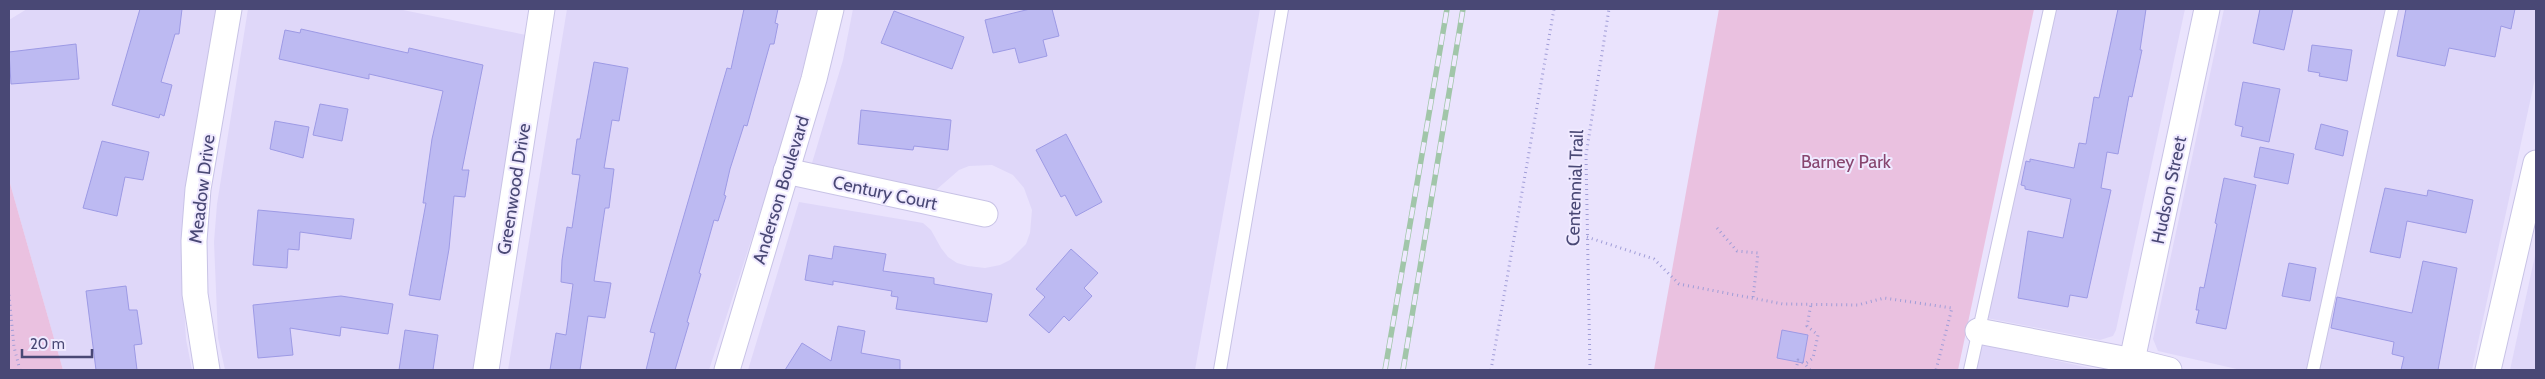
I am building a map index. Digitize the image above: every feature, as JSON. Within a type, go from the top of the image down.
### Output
[{"type":"street","name":"Meadow Drive","points":[[207,370],[195,294],[194,241],[198,189],[229,9]]},
{"type":"street","name":"Anderson Boulevard","points":[[727,370],[814,79],[831,9]]},
{"type":"street","name":"Hudson Street","points":[[2132,365],[2207,9]]},
{"type":"street","name":"Greenwood Drive","points":[[486,370],[534,10]]},
{"type":"street","points":[[2488,370],[2536,163]]},
{"type":"street","name":"Century Court","points":[[786,171],[985,214]]},
{"type":"street","points":[[1978,331],[2132,365],[2170,370]]},
{"type":"lane","points":[[1220,370],[1282,9]]},
{"type":"lane","points":[[1970,370],[2050,9]]},
{"type":"lane","points":[[2314,370],[2392,9]]},
{"type":"path","points":[[1491,370],[1554,9]]},
{"type":"path","name":"Centennial Trail","points":[[1590,370],[1586,155],[1609,9]]},
{"type":"path","points":[[1717,228],[1737,251],[1758,253],[1753,298]]},
{"type":"path","points":[[1587,237],[1654,259],[1679,284],[1783,304],[1858,305],[1884,298],[1952,308],[1936,370]]},
{"type":"path","points":[[9,295],[14,347],[20,370]]},
{"type":"path","points":[[1805,364],[1813,358],[1818,334],[1807,326],[1811,304]]},
{"type":"path","points":[[1796,370],[1798,360],[1810,370]]},
{"type":"shaded area","points":[[27,9],[217,9],[190,173],[181,255],[186,339],[192,370],[63,370],[9,180],[9,20]]},
{"type":"shaded area","points":[[248,9],[398,9],[526,35],[474,370],[225,370],[218,338],[214,242],[217,204]]},
{"type":"shaded area","points":[[567,9],[817,9],[813,32],[777,161],[709,370],[508,370]]},
{"type":"shaded area","points":[[853,9],[1260,9],[1195,370],[748,370],[799,202],[923,223],[931,230],[948,257],[957,263],[968,266],[985,268],[1000,265],[1010,260],[1026,244],[1030,233],[1032,210],[1024,188],[1013,175],[992,165],[969,166],[959,170],[936,190],[928,192],[809,173],[843,60]]},
{"type":"shaded area","points":[[2043,9],[2185,9],[2116,330],[2113,336],[2100,340],[1976,316]]},
{"type":"shaded area","points":[[2224,9],[2536,9],[2536,74],[2472,370],[2241,370],[2158,351],[2153,339]]},
{"type":"shaded area","points":[[2536,251],[2536,370],[2510,370]]},
{"type":"shaded area","points":[[1976,343],[2094,369],[2095,370],[1970,370]]},
{"type":"green space","name":"Barney Park","points":[[1719,9],[2034,9],[1958,370],[1654,370]]},
{"type":"green space","points":[[9,180],[63,370],[9,370]]},
{"type":"building","points":[[140,9],[182,9],[179,34],[175,34],[161,82],[172,85],[164,116],[160,114],[159,118],[112,105]]},
{"type":"building","points":[[744,9],[778,9],[775,23],[778,24],[774,44],[770,44],[747,126],[744,125],[730,169],[724,195],[726,196],[718,221],[714,220],[687,322],[689,323],[675,370],[646,370],[655,333],[650,332],[727,68],[731,69]]},
{"type":"building","points":[[1030,9],[1052,9],[1059,36],[1043,40],[1047,56],[1019,63],[1015,48],[993,53],[985,20]]},
{"type":"building","points":[[2118,9],[2146,9],[2140,50],[2142,50],[2132,97],[2129,96],[2118,154],[2107,152],[2101,188],[2111,190],[2087,298],[2070,295],[2068,307],[2018,298],[2028,231],[2063,238],[2071,199],[2025,189],[2025,186],[2021,185],[2026,161],[2030,162],[2030,159],[2074,168],[2079,143],[2086,144],[2094,97],[2099,98]]},
{"type":"building","points":[[2260,9],[2293,9],[2284,50],[2253,43]]},
{"type":"building","points":[[2406,9],[2515,9],[2511,29],[2501,26],[2495,57],[2449,48],[2445,66],[2397,56]]},
{"type":"building","points":[[894,11],[964,37],[952,69],[881,43]]},
{"type":"building","points":[[301,29],[408,53],[409,48],[483,65],[462,170],[469,170],[465,197],[454,196],[449,249],[440,300],[409,295],[426,203],[423,203],[432,139],[443,91],[369,74],[369,79],[279,59],[285,30],[300,33]]},
{"type":"building","points":[[76,44],[79,79],[11,84],[9,52]]},
{"type":"building","points":[[2312,45],[2352,50],[2347,81],[2319,76],[2320,73],[2308,71]]},
{"type":"building","points":[[594,62],[628,68],[619,121],[612,120],[604,168],[614,169],[609,208],[605,208],[594,281],[611,283],[605,318],[588,316],[580,370],[550,370],[556,333],[566,335],[573,284],[561,282],[562,260],[567,227],[572,228],[580,175],[572,174],[577,139],[580,139]]},
{"type":"building","points":[[2243,82],[2280,89],[2269,142],[2241,136],[2243,127],[2235,125]]},
{"type":"building","points":[[320,104],[348,109],[342,141],[313,135]]},
{"type":"building","points":[[861,110],[951,120],[948,150],[914,146],[913,150],[858,144]]},
{"type":"building","points":[[275,121],[309,127],[303,158],[270,149]]},
{"type":"building","points":[[2321,124],[2348,131],[2343,156],[2315,149]]},
{"type":"building","points":[[1066,134],[1102,202],[1076,216],[1065,195],[1061,197],[1036,150]]},
{"type":"building","points":[[102,141],[149,152],[143,180],[125,177],[117,216],[83,208]]},
{"type":"building","points":[[2260,147],[2294,154],[2288,184],[2254,177]]},
{"type":"building","points":[[2224,178],[2256,185],[2226,329],[2196,323],[2199,310],[2196,310],[2200,287],[2204,288]]},
{"type":"building","points":[[2385,188],[2427,196],[2428,190],[2473,200],[2466,233],[2407,221],[2400,258],[2370,252]]},
{"type":"building","points":[[258,210],[354,219],[351,239],[300,232],[299,250],[288,249],[287,268],[253,265]]},
{"type":"building","points":[[834,246],[886,254],[883,271],[934,278],[934,284],[992,294],[987,322],[896,309],[898,297],[891,296],[892,291],[833,281],[833,285],[805,280],[809,255],[832,259]]},
{"type":"building","points":[[1071,249],[1098,273],[1084,288],[1092,296],[1069,321],[1064,316],[1049,333],[1029,315],[1045,297],[1036,289]]},
{"type":"building","points":[[2423,261],[2457,268],[2438,370],[2401,370],[2404,357],[2392,354],[2394,342],[2331,328],[2337,297],[2412,313]]},
{"type":"building","points":[[2289,263],[2316,268],[2310,301],[2282,296]]},
{"type":"building","points":[[126,286],[129,310],[137,310],[142,344],[134,345],[137,370],[96,370],[86,291]]},
{"type":"building","points":[[341,296],[393,304],[388,334],[341,327],[340,336],[290,328],[293,355],[258,358],[253,305]]},
{"type":"building","points":[[838,326],[865,331],[861,353],[900,360],[900,370],[785,370],[802,343],[831,361]]},
{"type":"building","points":[[405,330],[438,335],[433,370],[399,370]]},
{"type":"building","points":[[1782,330],[1808,335],[1803,363],[1777,358]]},
{"type":"railway","points":[[1385,370],[1447,9]]},
{"type":"railway","points":[[1403,370],[1463,9]]}]
